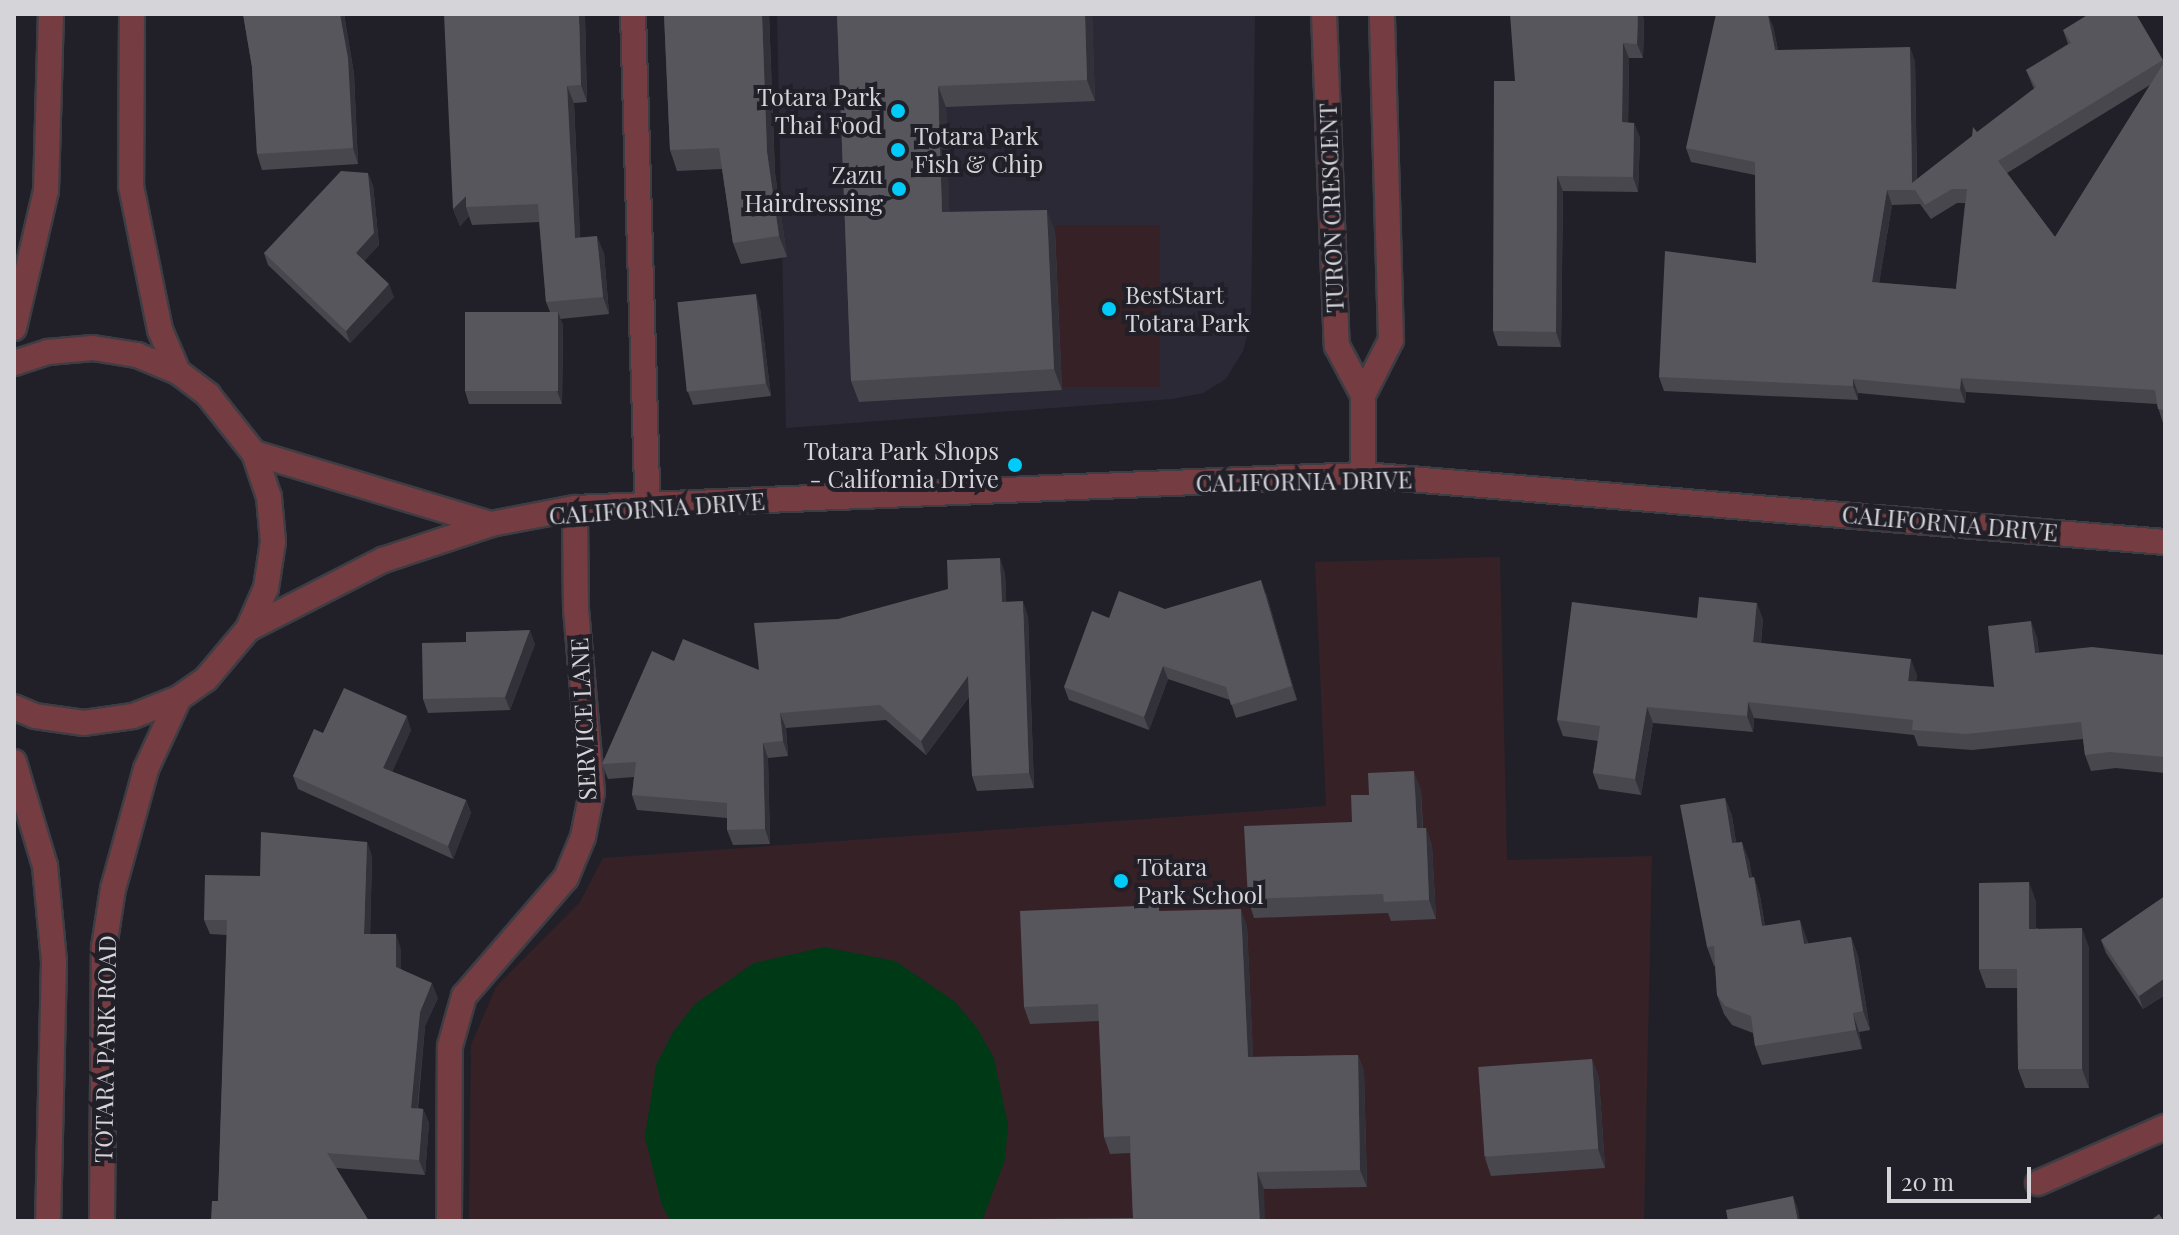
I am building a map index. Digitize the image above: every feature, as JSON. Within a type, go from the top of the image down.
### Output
[{"type":"street","points":[[14,328],[46,191],[51,14]]},
{"type":"street","points":[[132,14],[131,186],[160,330],[178,372]]},
{"type":"street","points":[[633,14],[648,505]]},
{"type":"street","name":"TURON CRESCENT","points":[[1324,14],[1337,346],[1363,395]]},
{"type":"street","name":"TURON CRESCENT","points":[[1363,475],[1363,395],[1391,340],[1382,14]]},
{"type":"street","points":[[14,363],[48,352],[93,348],[137,355],[178,372],[217,404],[254,453],[269,497],[273,542],[266,588],[248,629],[222,664],[179,698],[133,716],[84,723],[35,716],[14,707]]},
{"type":"street","name":"CALIFORNIA DRIVE","points":[[254,453],[491,524]]},
{"type":"street","name":"CALIFORNIA DRIVE","points":[[248,629],[383,560],[491,524],[575,508],[1363,475],[2165,542]]},
{"type":"street","name":"SERVICE LANE","points":[[449,1221],[450,1046],[464,996],[566,878],[583,837],[592,792],[576,610],[575,508]]},
{"type":"street","name":"TOTARA PARK ROAD","points":[[102,1221],[104,947],[113,889],[146,769],[179,698]]},
{"type":"street","points":[[14,762],[45,866],[54,961],[48,1221]]},
{"type":"street","points":[[2038,1183],[2165,1127]]},
{"type":"shaded area","points":[[777,14],[1255,14],[1251,320],[1243,351],[1226,379],[1203,393],[1172,399],[786,428]]},
{"type":"shaded area","name":"BestStart Totara Park","points":[[1055,225],[1160,225],[1160,387],[1055,387]]},
{"type":"shaded area","name":"Tōtara Park School","points":[[1500,557],[1507,860],[1652,856],[1644,1221],[469,1221],[471,1045],[496,987],[580,902],[603,858],[1326,806],[1315,562]]},
{"type":"green space","points":[[824,947],[895,961],[954,1001],[977,1028],[994,1058],[1008,1125],[1005,1160],[982,1221],[671,1221],[662,1206],[645,1137],[656,1065],[673,1032],[695,1004],[754,963]]},
{"type":"building","points":[[243,14],[340,14],[348,58],[353,148],[257,154],[252,67]]},
{"type":"building","points":[[444,14],[579,14],[581,85],[567,86],[575,238],[597,236],[603,297],[546,302],[538,204],[466,207],[466,196],[453,209]]},
{"type":"building","points":[[664,14],[762,14],[767,152],[779,236],[733,243],[719,148],[670,150]]},
{"type":"building","points":[[837,14],[1085,14],[1087,80],[938,86],[942,212],[1047,210],[1054,369],[851,381]]},
{"type":"building","points":[[1510,14],[1638,14],[1637,44],[1623,43],[1622,122],[1634,123],[1633,177],[1557,176],[1556,332],[1493,331],[1494,81],[1515,81]]},
{"type":"building","points":[[1716,14],[1768,14],[1775,50],[1910,47],[1912,183],[1972,136],[1973,127],[1977,132],[2036,87],[2026,70],[2071,43],[2063,30],[2089,14],[2136,14],[2163,60],[1998,161],[2055,237],[2165,61],[2165,410],[2158,409],[2155,390],[1961,378],[1960,389],[1853,379],[1853,386],[1659,377],[1665,251],[1756,263],[1755,162],[1686,148]],"holes":[[[1952,189],[1967,189],[1956,289],[1872,282],[1887,190],[1915,190],[1925,205]]]},
{"type":"building","points":[[341,171],[368,173],[374,233],[356,253],[389,284],[346,331],[264,253]]},
{"type":"building","points":[[756,294],[765,384],[687,392],[677,302]]},
{"type":"building","points":[[465,312],[558,312],[558,391],[465,391]]},
{"type":"building","points":[[1000,558],[1002,602],[1023,601],[1029,773],[972,776],[968,676],[921,741],[880,705],[780,713],[783,741],[763,743],[765,829],[727,830],[727,803],[632,795],[636,762],[602,764],[652,651],[674,661],[683,639],[759,670],[754,623],[838,619],[948,589],[947,560]]},
{"type":"building","points":[[1261,580],[1292,686],[1231,705],[1226,687],[1163,666],[1144,717],[1064,687],[1092,611],[1109,618],[1119,591],[1165,609]]},
{"type":"building","points":[[1699,597],[1757,603],[1753,642],[1911,659],[1908,681],[1994,687],[1988,626],[2031,621],[2035,653],[2092,647],[2165,655],[2165,757],[2110,752],[2085,755],[2081,722],[1966,734],[1912,730],[1913,720],[1748,702],[1747,716],[1647,707],[1635,779],[1593,773],[1600,726],[1557,720],[1572,602],[1697,618]]},
{"type":"building","points":[[530,630],[505,697],[423,699],[422,643],[466,642],[466,632]]},
{"type":"building","points":[[344,688],[407,716],[383,768],[466,800],[448,846],[293,776],[314,729],[323,733]]},
{"type":"building","points":[[1414,771],[1417,828],[1426,828],[1429,900],[1384,902],[1383,894],[1248,899],[1244,826],[1352,822],[1351,795],[1369,795],[1368,773]]},
{"type":"building","points":[[1725,798],[1732,843],[1742,842],[1749,878],[1754,877],[1762,926],[1800,920],[1804,944],[1851,937],[1863,1011],[1853,1013],[1856,1030],[1755,1046],[1751,1016],[1725,1006],[1717,995],[1714,946],[1707,947],[1680,805]]},
{"type":"building","points":[[261,832],[367,842],[364,934],[396,934],[396,967],[432,983],[420,1012],[411,1108],[423,1109],[419,1160],[327,1153],[369,1221],[211,1221],[212,1201],[218,1201],[227,920],[204,920],[205,875],[260,876]]},
{"type":"building","points":[[2029,882],[2029,929],[2082,928],[2082,1069],[2018,1069],[2017,969],[1979,969],[1979,883]]},
{"type":"building","points":[[2165,896],[2165,978],[2139,996],[2101,940]]},
{"type":"building","points":[[1159,905],[1159,911],[1241,909],[1248,1057],[1358,1055],[1360,1170],[1257,1172],[1260,1221],[1029,1221],[1133,1218],[1130,1136],[1104,1137],[1098,1004],[1024,1007],[1020,911]]},
{"type":"building","points":[[1592,1059],[1598,1149],[1485,1157],[1478,1067]]},
{"type":"building","points":[[1793,1196],[1798,1221],[1728,1221],[1726,1210]]},
{"type":"building","points":[[2159,1214],[2164,1221],[2150,1221]]},
{"type":"place","name":"Totara Park Thai Food","points":[[898,111]]},
{"type":"place","name":"Totara Park Fish & Chip","points":[[898,150]]},
{"type":"place","name":"Zazu Hairdressing","points":[[899,189]]},
{"type":"place","name":"BestStart Totara Park","points":[[1109,309]]},
{"type":"place","name":"Totara Park Shops - California Drive","points":[[1015,465]]},
{"type":"place","name":"Tōtara Park School","points":[[1121,881]]}]
